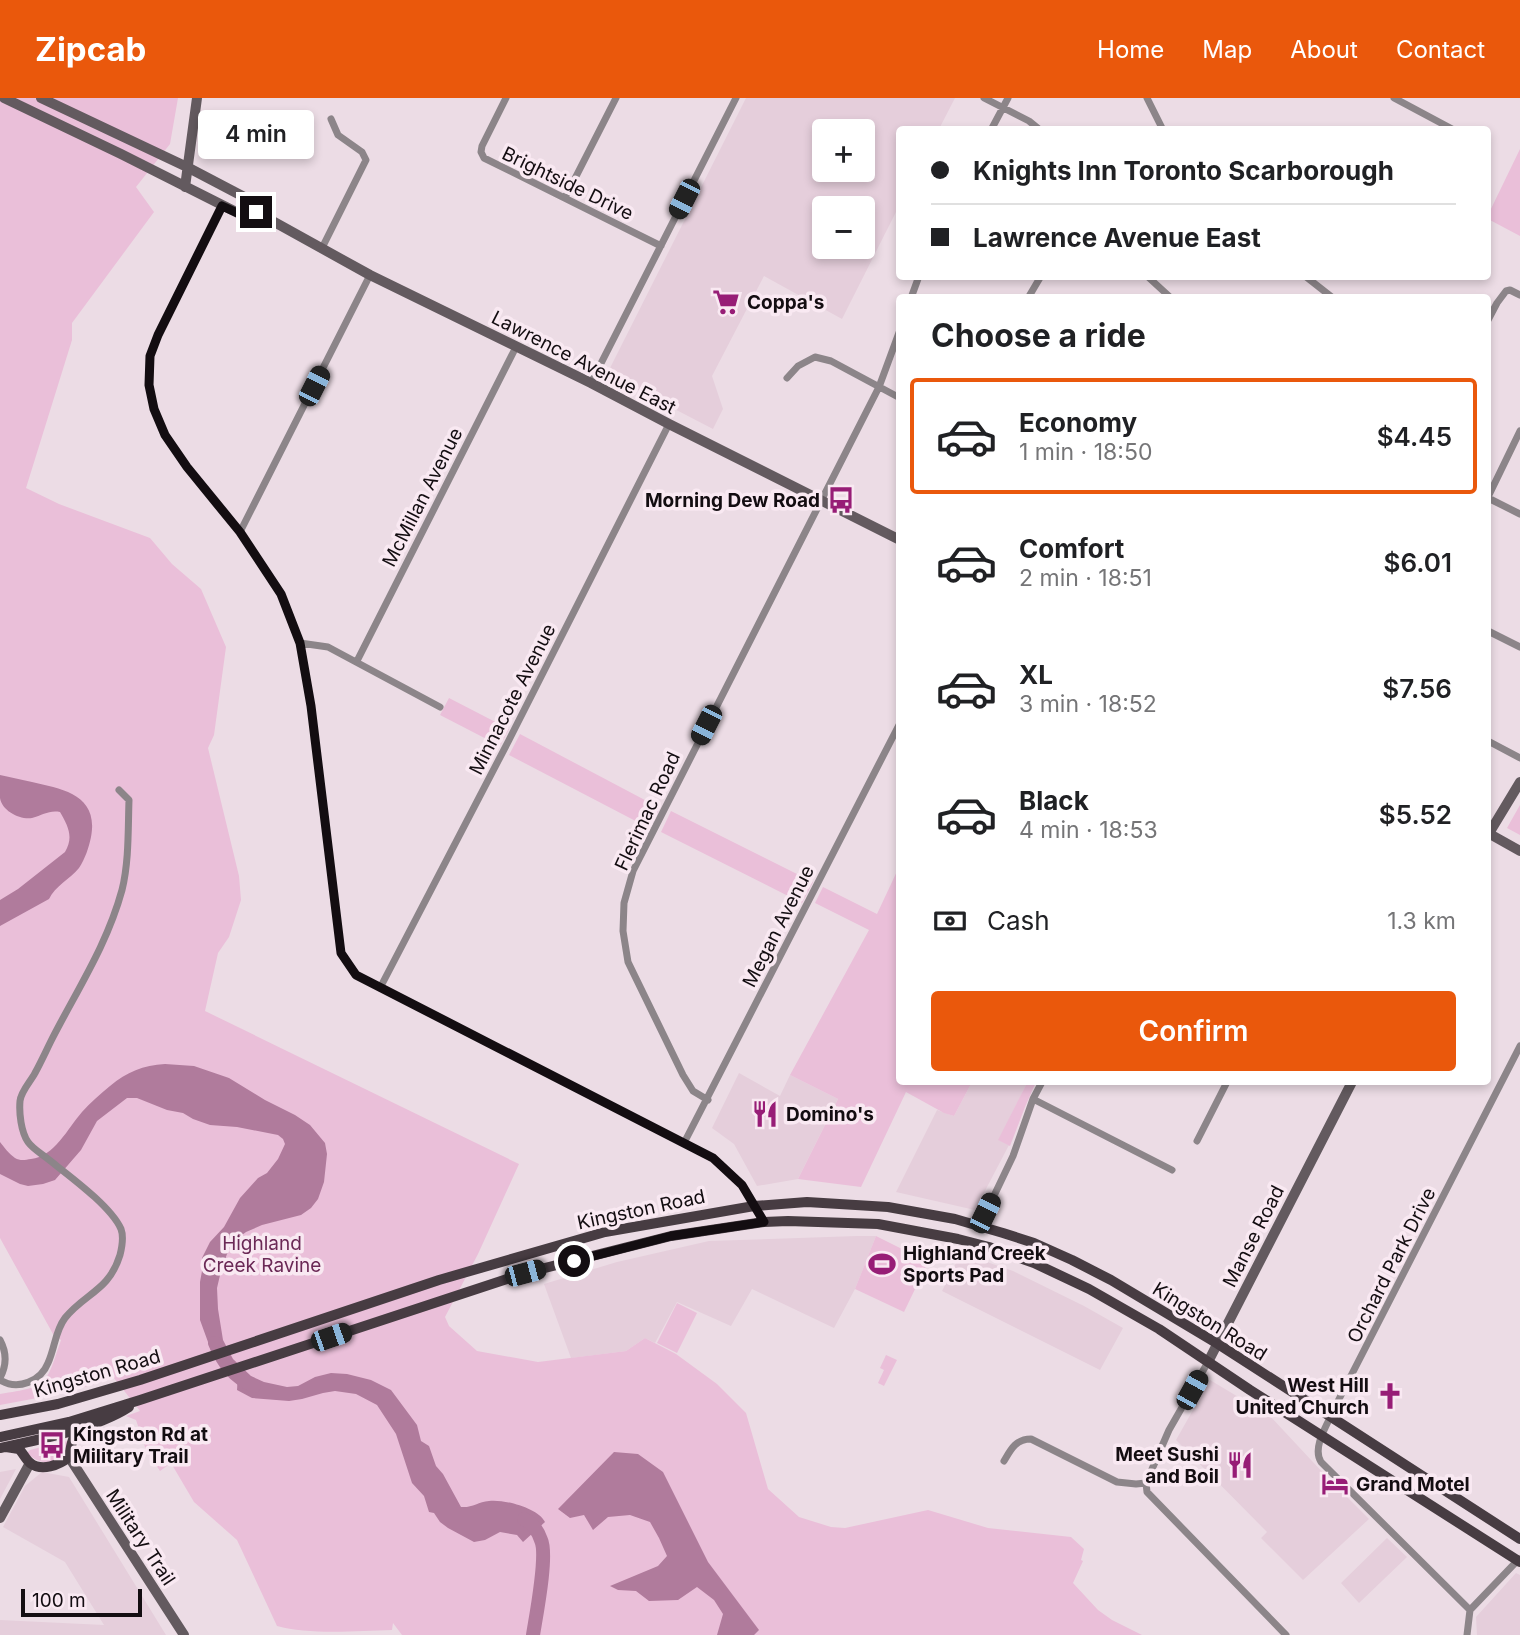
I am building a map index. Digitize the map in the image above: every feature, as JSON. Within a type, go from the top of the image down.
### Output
[{"type":"main road","name":"Lawrence Avenue East","points":[[4,98],[244,216],[256,212]]},
{"type":"main road","name":"Lawrence Avenue East","points":[[41,98],[248,199],[256,212],[370,275],[591,383],[896,538]]},
{"type":"main road","points":[[185,187],[197,98]]},
{"type":"main road","points":[[1491,829],[1520,782]]},
{"type":"main road","points":[[1491,836],[1520,851]]},
{"type":"main road","name":"Manse Road","points":[[1208,1362],[1350,1085]]},
{"type":"main road","name":"Kingston Road","points":[[0,1415],[58,1404],[140,1380],[464,1273],[605,1232],[754,1206],[807,1202],[888,1207],[980,1225],[1034,1243],[1111,1280],[1218,1344],[1520,1539]]},
{"type":"main road","name":"Kingston Road","points":[[140,1400],[525,1273],[671,1236],[764,1222],[878,1224],[989,1247],[1078,1283],[1159,1329],[1519,1560]]},
{"type":"main road","points":[[1,1444],[82,1427],[119,1413],[140,1400]]},
{"type":"main road","points":[[1,1444],[140,1400]]},
{"type":"main road","points":[[1,1444],[19,1449],[30,1463],[38,1467],[47,1467],[61,1463],[69,1457],[76,1432],[82,1427]]},
{"type":"main road","name":"Military Trail","points":[[69,1457],[184,1635]]},
{"type":"main road","points":[[0,1518],[30,1463]]},
{"type":"street","name":"Brightside Drive","points":[[506,98],[482,146],[484,158],[661,246]]},
{"type":"street","points":[[565,198],[616,98]]},
{"type":"street","points":[[591,383],[736,98]]},
{"type":"street","points":[[984,98],[1036,126]]},
{"type":"street","points":[[993,126],[1008,98]]},
{"type":"street","points":[[1147,98],[1161,126]]},
{"type":"street","points":[[1394,98],[1446,126]]},
{"type":"street","points":[[322,248],[366,160],[362,152],[338,135],[331,119]]},
{"type":"street","points":[[222,206],[158,335],[150,356],[149,385],[154,409],[165,435],[187,467],[240,532],[281,594],[300,643],[311,706],[341,953],[356,975],[713,1158],[742,1185],[764,1222]]},
{"type":"street","points":[[240,532],[370,275]]},
{"type":"street","points":[[1151,280],[1167,294]]},
{"type":"street","points":[[1310,280],[1328,294]]},
{"type":"street","points":[[1491,314],[1506,291],[1520,295]]},
{"type":"street","points":[[821,500],[878,387],[896,340]]},
{"type":"street","name":"McMillan Avenue","points":[[357,662],[516,347]]},
{"type":"street","points":[[787,378],[798,366],[815,357],[831,361],[896,396]]},
{"type":"street","name":"Minnacote Avenue","points":[[380,988],[669,424]]},
{"type":"street","points":[[1491,492],[1520,431]]},
{"type":"street","name":"Flerimac Road","points":[[708,1100],[693,1091],[683,1075],[628,962],[623,931],[624,903],[633,871],[658,818],[821,500]]},
{"type":"street","points":[[1491,500],[1520,514]]},
{"type":"street","points":[[1491,632],[1520,647]]},
{"type":"street","points":[[300,643],[328,647],[440,707]]},
{"type":"street","name":"Megan Avenue","points":[[684,1143],[896,731]]},
{"type":"street","points":[[1491,743],[1520,758]]},
{"type":"street","points":[[0,1340],[6,1357],[0,1379],[6,1384],[18,1384],[39,1377],[49,1360],[63,1321],[100,1289],[120,1256],[122,1236],[119,1225],[100,1203],[27,1141],[22,1126],[20,1098],[93,965],[122,889],[128,842],[129,800],[119,790]]},
{"type":"street","name":"Orchard Park Drive","points":[[1322,1436],[1520,1046]]},
{"type":"street","points":[[980,1225],[1013,1156],[1040,1085]]},
{"type":"street","points":[[1197,1141],[1222,1085]]},
{"type":"street","points":[[1033,1099],[1172,1170]]},
{"type":"street","name":"Manse Road","points":[[1146,1483],[1169,1430],[1208,1362]]},
{"type":"street","points":[[1322,1436],[1317,1448],[1321,1461],[1469,1610]]},
{"type":"street","points":[[1004,1461],[1017,1443],[1031,1439],[1118,1482],[1146,1483],[1147,1492],[1286,1635]]},
{"type":"street","points":[[1467,1635],[1469,1610],[1519,1560]]},
{"type":"shaded area","points":[[746,98],[955,98],[941,126],[896,126],[896,212],[875,254],[875,196],[812,196],[812,259],[872,259],[842,319],[764,276],[712,376],[723,409],[713,429],[607,374]]},
{"type":"shaded area","points":[[0,775],[66,791],[76,796],[90,812],[92,823],[89,845],[79,868],[49,899],[0,926],[0,900],[65,852],[69,836],[60,812],[27,818],[8,811],[1,803]]},
{"type":"shaded area","points":[[165,1064],[194,1066],[229,1078],[310,1125],[325,1143],[327,1154],[324,1182],[318,1199],[311,1208],[301,1215],[246,1232],[234,1241],[227,1254],[217,1288],[218,1309],[223,1340],[233,1359],[251,1376],[287,1387],[298,1386],[315,1377],[331,1373],[371,1380],[391,1390],[417,1425],[421,1441],[429,1446],[436,1466],[461,1507],[503,1501],[528,1509],[541,1517],[545,1522],[523,1542],[517,1535],[500,1532],[474,1542],[448,1528],[434,1513],[429,1512],[424,1496],[412,1483],[396,1434],[377,1405],[356,1394],[335,1391],[289,1401],[252,1398],[237,1390],[234,1372],[228,1364],[212,1353],[200,1320],[202,1258],[240,1198],[278,1159],[285,1144],[278,1135],[210,1125],[137,1098],[127,1098],[97,1121],[81,1150],[55,1180],[28,1186],[0,1174],[0,1142],[17,1159],[39,1157],[54,1147],[85,1109],[116,1081],[142,1068]]},
{"type":"shaded area","points":[[739,1073],[780,1096],[790,1075],[838,1099],[798,1179],[757,1186],[734,1144],[712,1128]]},
{"type":"shaded area","points":[[970,1085],[1026,1085],[999,1140],[1009,1145],[975,1210],[896,1192],[937,1110],[954,1116]]},
{"type":"shaded area","points":[[876,1236],[855,1289],[834,1328],[752,1289],[731,1326],[677,1302],[655,1343],[645,1338],[626,1351],[571,1358],[544,1284],[617,1262],[709,1241]]},
{"type":"shaded area","points":[[961,1253],[1013,1271],[1123,1328],[1100,1370],[942,1291]]},
{"type":"shaded area","points":[[1210,1380],[1270,1416],[1369,1519],[1303,1580],[1261,1538],[1267,1532],[1176,1440]]},
{"type":"shaded area","points":[[614,1452],[638,1454],[663,1472],[708,1562],[759,1630],[754,1635],[717,1635],[723,1614],[714,1600],[697,1587],[678,1600],[649,1601],[636,1591],[618,1590],[610,1586],[658,1566],[667,1556],[650,1522],[630,1515],[608,1517],[593,1530],[584,1515],[570,1518],[558,1509]]},
{"type":"shaded area","points":[[16,1469],[0,1499],[0,1472]]},
{"type":"shaded area","points":[[42,1472],[69,1477],[166,1635],[0,1635],[0,1620],[104,1625],[65,1562],[3,1527],[25,1486]]},
{"type":"shaded area","points":[[1387,1538],[1407,1557],[1359,1603],[1341,1583]]},
{"type":"shaded area","points":[[1516,1573],[1520,1575],[1520,1635],[1477,1635],[1476,1617]]},
{"type":"green space","name":"Highland Creek Ravine","points":[[0,98],[178,98],[170,144],[136,187],[154,212],[72,323],[72,340],[26,488],[59,504],[150,538],[172,564],[201,589],[226,647],[214,735],[208,748],[239,876],[241,900],[229,937],[218,953],[205,1011],[519,1164],[478,1254],[445,1317],[449,1326],[477,1351],[538,1362],[626,1351],[645,1338],[676,1354],[717,1384],[746,1413],[768,1489],[799,1517],[831,1527],[845,1528],[928,1510],[988,1528],[1071,1537],[1084,1549],[1083,1561],[1073,1583],[1098,1610],[1142,1635],[402,1635],[393,1623],[392,1630],[333,1632],[289,1629],[277,1626],[237,1540],[194,1502],[171,1463],[160,1471],[146,1450],[136,1420],[126,1416],[140,1411],[114,1378],[64,1393],[0,1405],[0,1394],[28,1389],[43,1381],[52,1367],[61,1340],[53,1334],[0,1238]]},
{"type":"green space","points":[[1520,149],[1520,236],[1491,221],[1491,209]]},
{"type":"green space","points":[[449,698],[509,729],[500,746],[440,715]]},
{"type":"green space","points":[[520,734],[660,808],[649,828],[509,755]]},
{"type":"green space","points":[[1520,805],[1520,835],[1507,828]]},
{"type":"green space","points":[[671,811],[813,882],[802,903],[661,832]]},
{"type":"green space","points":[[896,873],[896,1085],[970,1085],[954,1116],[906,1092],[861,1187],[798,1179],[838,1099],[790,1075],[869,930],[815,903],[823,887],[877,914]]},
{"type":"green space","points":[[1026,1085],[1035,1085],[1010,1146],[998,1140]]},
{"type":"green space","points":[[876,1236],[928,1262],[904,1312],[855,1289]]},
{"type":"green space","points":[[677,1303],[697,1313],[677,1353],[657,1343]]},
{"type":"green space","points":[[886,1355],[897,1360],[884,1386],[878,1383],[884,1370],[880,1368]]},
{"type":"green space","points":[[68,1441],[63,1455],[53,1462],[40,1461],[27,1453],[30,1450],[49,1445],[50,1448],[54,1447],[54,1444]]},
{"type":"waterway","points":[[215,1343],[230,1369],[254,1386]]},
{"type":"waterway","points":[[524,1519],[536,1530],[543,1548],[541,1586],[533,1635]]},
{"type":"place","name":"Coppa's","points":[[726,302]]},
{"type":"place","name":"Morning Dew Road","points":[[841,500]]},
{"type":"place","name":"Domino's","points":[[765,1114]]},
{"type":"place","name":"Highland Creek Sports Pad","points":[[882,1264]]},
{"type":"place","name":"West Hill United Church","points":[[1390,1396]]},
{"type":"place","name":"Kingston Rd at Military Trail","points":[[52,1445]]},
{"type":"place","name":"Meet Sushi and Boil","points":[[1240,1465]]},
{"type":"place","name":"Grand Motel","points":[[1335,1484]]},
{"type":"route","points":[[256,212],[244,216],[222,206],[158,335],[150,356],[149,385],[154,409],[165,435],[253,550],[281,594],[300,643],[311,706],[343,957],[356,975],[713,1158],[742,1185],[764,1222],[671,1236],[574,1261]]}]
